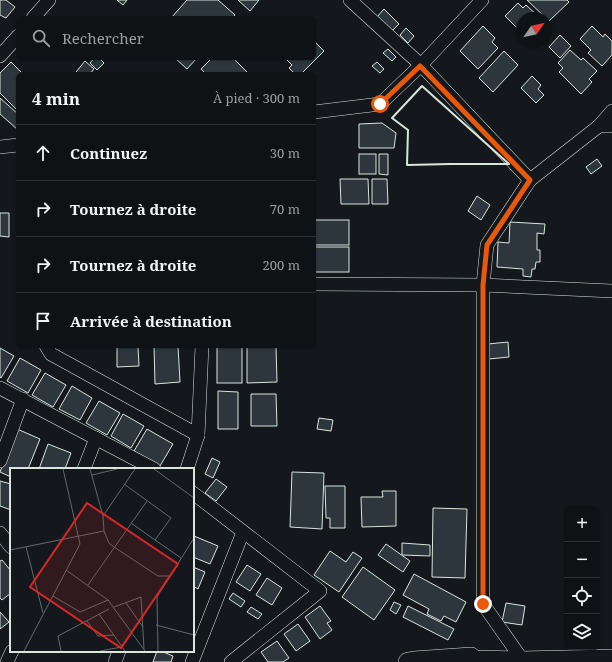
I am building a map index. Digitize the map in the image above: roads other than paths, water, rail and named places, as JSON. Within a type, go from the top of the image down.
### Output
[{"type":"street","points":[[36,16],[49,0]]},
{"type":"street","points":[[350,0],[420,66],[530,180]]},
{"type":"street","points":[[316,112],[380,104],[420,66],[482,0]]},
{"type":"street","points":[[0,56],[16,38]]},
{"type":"street","points":[[521,658],[483,604],[483,285],[487,245],[530,180],[599,126],[612,111]]},
{"type":"street","points":[[599,126],[612,126]]},
{"type":"street","points":[[0,147],[16,145]]},
{"type":"street","points":[[316,284],[483,285],[612,291]]},
{"type":"street","points":[[47,348],[51,354],[198,435]]},
{"type":"street","points":[[188,468],[198,435],[202,348]]},
{"type":"street","points":[[0,388],[152,468]]},
{"type":"street","points":[[0,461],[23,399]]},
{"type":"street","points":[[84,468],[96,438]]},
{"type":"street","points":[[194,494],[320,591],[231,662]]},
{"type":"street","points":[[192,662],[243,532]]},
{"type":"street","points":[[0,533],[10,546]]},
{"type":"street","points":[[0,654],[7,662],[12,652]]},
{"type":"street","points":[[115,662],[119,652]]},
{"type":"street","points":[[408,662],[471,657],[521,658],[612,656]]}]
